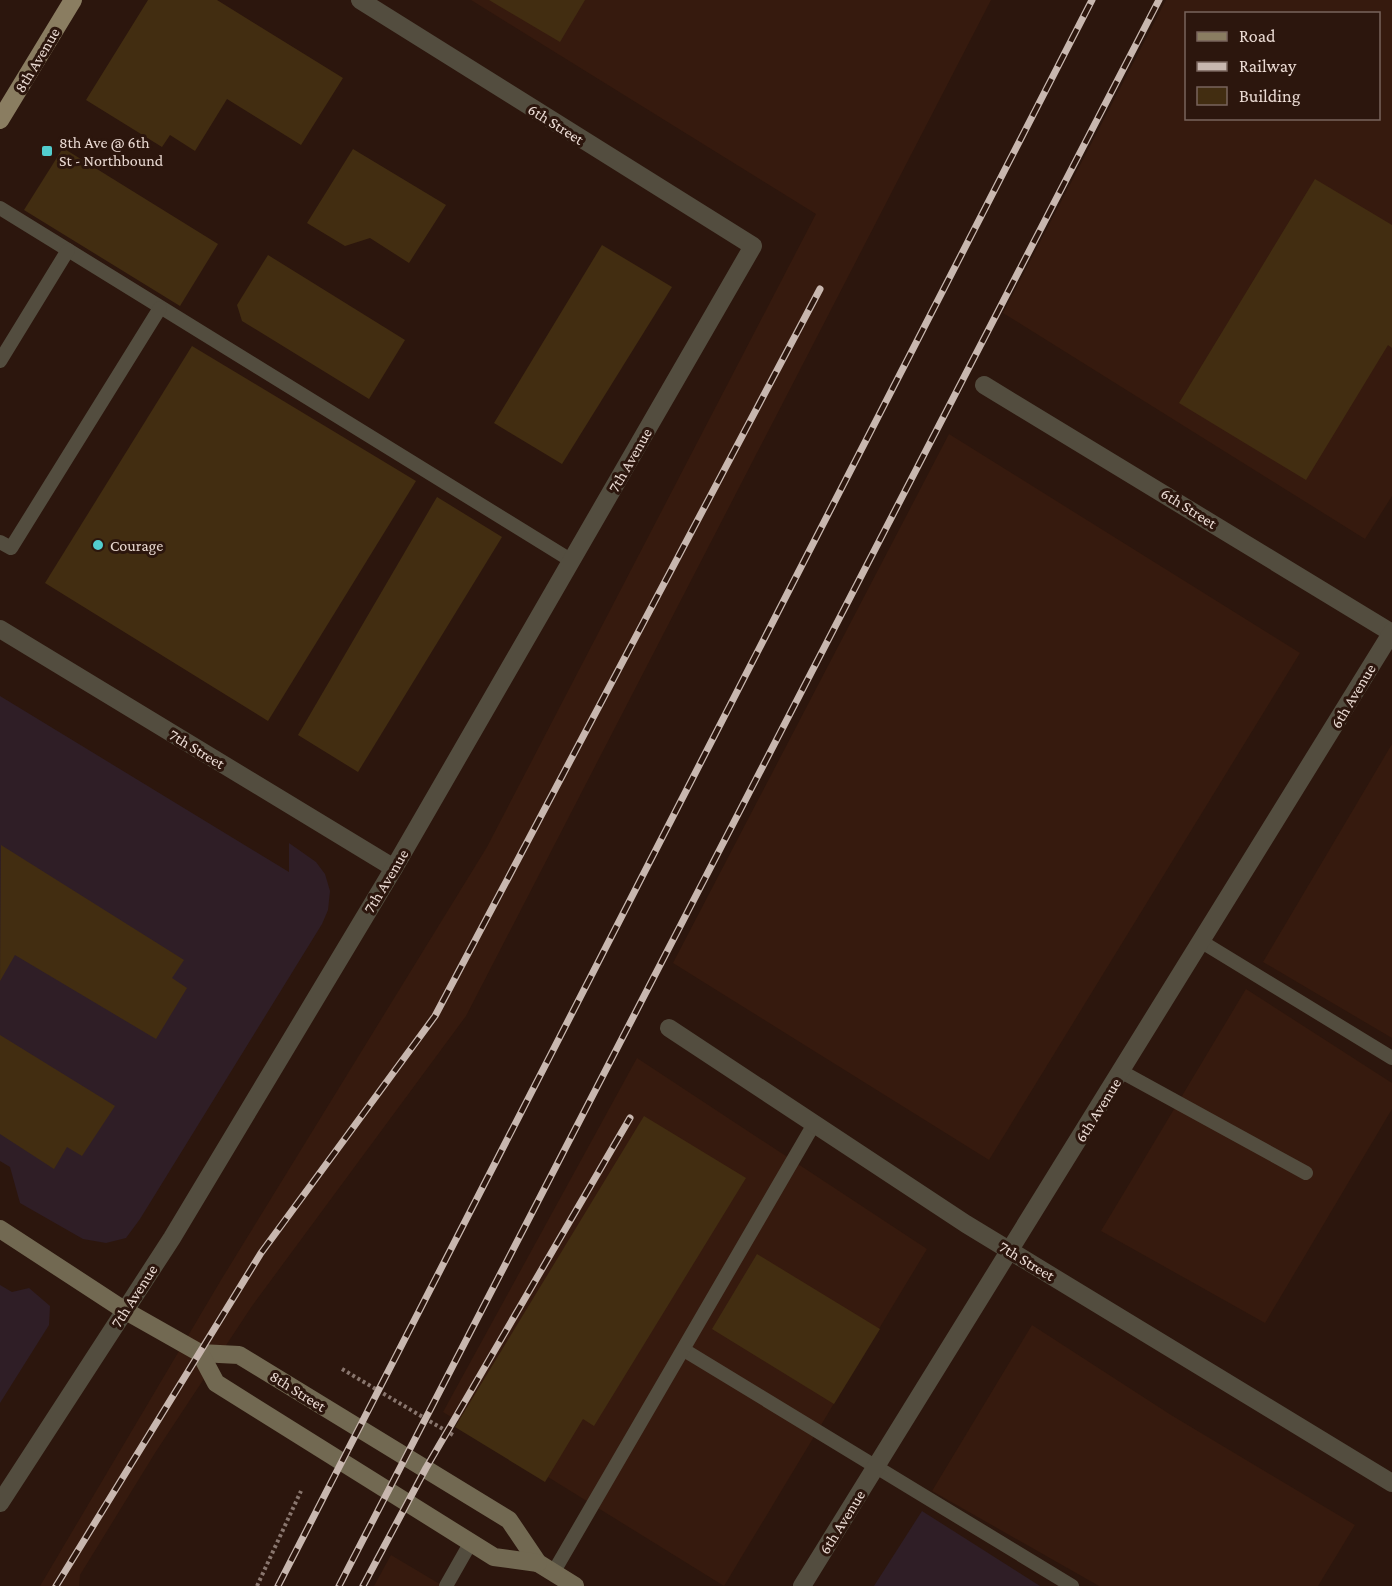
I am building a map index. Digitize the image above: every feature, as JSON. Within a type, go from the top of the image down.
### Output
[{"type":"main road","name":"8th Avenue","points":[[0,120],[73,0]]},
{"type":"main road","name":"8th Street","points":[[0,1229],[124,1310],[200,1353],[239,1354],[509,1520],[546,1568],[575,1586]]},
{"type":"main road","points":[[200,1353],[216,1383],[494,1557],[546,1568]]},
{"type":"street","name":"6th Street","points":[[360,0],[753,246]]},
{"type":"street","name":"7th Avenue","points":[[0,1503],[172,1238],[394,868],[753,246]]},
{"type":"street","name":"6th Street","points":[[984,386],[1392,633]]},
{"type":"street","name":"7th Street","points":[[0,629],[394,868]]},
{"type":"street","name":"6th Avenue","points":[[802,1586],[1392,633]]},
{"type":"street","name":"7th Street","points":[[669,1028],[966,1224],[1392,1483]]},
{"type":"lane","points":[[0,208],[572,561]]},
{"type":"lane","points":[[0,361],[68,250]]},
{"type":"lane","points":[[0,542],[10,549],[160,308]]},
{"type":"lane","points":[[1202,942],[1392,1058]]},
{"type":"lane","points":[[1122,1072],[1306,1173]]},
{"type":"lane","points":[[546,1568],[684,1350],[814,1124]]},
{"type":"lane","points":[[684,1350],[1072,1586]]},
{"type":"lane","points":[[446,1586],[471,1542]]},
{"type":"path","points":[[342,1370],[453,1435]]},
{"type":"path","points":[[257,1586],[301,1491]]},
{"type":"shaded area","points":[[471,0],[991,0],[466,1016],[252,1306],[155,1453],[80,1575],[79,1586],[40,1586],[221,1280],[487,847],[816,214]]},
{"type":"shaded area","points":[[1166,0],[1392,0],[1392,496],[1365,539],[1003,313]]},
{"type":"shaded area","points":[[949,434],[1300,653],[989,1160],[673,963]]},
{"type":"shaded area","points":[[0,696],[289,872],[289,843],[316,862],[325,874],[330,891],[328,910],[322,924],[140,1219],[126,1238],[106,1243],[83,1239],[20,1203],[10,1167],[0,1161]]},
{"type":"shaded area","points":[[1392,744],[1392,1038],[1263,962]]},
{"type":"shaded area","points":[[1246,989],[1392,1083],[1392,1109],[1265,1323],[1101,1231]]},
{"type":"shaded area","points":[[637,1058],[927,1249],[724,1586],[443,1412]]},
{"type":"shaded area","points":[[0,1285],[12,1292],[29,1288],[50,1306],[49,1325],[0,1403]]},
{"type":"shaded area","points":[[1032,1325],[1171,1415],[1355,1525],[1318,1586],[1099,1586],[932,1491]]},
{"type":"shaded area","points":[[922,1511],[1040,1586],[874,1586]]},
{"type":"shaded area","points":[[391,1555],[443,1586],[374,1586]]},
{"type":"building","points":[[148,0],[217,0],[343,78],[301,145],[227,99],[195,151],[170,135],[162,147],[86,100]]},
{"type":"building","points":[[489,0],[585,0],[560,42]]},
{"type":"building","points":[[63,148],[218,244],[180,306],[24,210]]},
{"type":"building","points":[[353,149],[446,205],[409,263],[370,238],[345,246],[307,223]]},
{"type":"building","points":[[1315,179],[1392,225],[1392,348],[1388,345],[1306,480],[1179,403]]},
{"type":"building","points":[[602,245],[672,287],[562,464],[494,423]]},
{"type":"building","points":[[268,255],[405,340],[369,399],[242,321],[237,305]]},
{"type":"building","points":[[192,346],[416,481],[268,721],[45,583]]},
{"type":"building","points":[[437,497],[502,537],[358,772],[298,735]]},
{"type":"building","points":[[1,845],[184,960],[172,978],[187,988],[156,1039],[15,955],[0,981]]},
{"type":"building","points":[[0,1035],[115,1106],[82,1156],[67,1147],[54,1169],[0,1134]]},
{"type":"building","points":[[644,1116],[746,1178],[594,1426],[583,1419],[545,1482],[455,1427]]},
{"type":"building","points":[[757,1254],[880,1329],[834,1404],[712,1329]]},
{"type":"railway","points":[[278,1586],[1092,0]]},
{"type":"railway","points":[[339,1586],[1159,0]]},
{"type":"railway","points":[[56,1586],[261,1253],[435,1016],[820,289]]},
{"type":"railway","points":[[363,1586],[426,1468],[630,1118]]},
{"type":"place","name":"8th Ave @ 6th St - Northbound","points":[[47,151]]},
{"type":"place","name":"Courage","points":[[98,545]]}]
